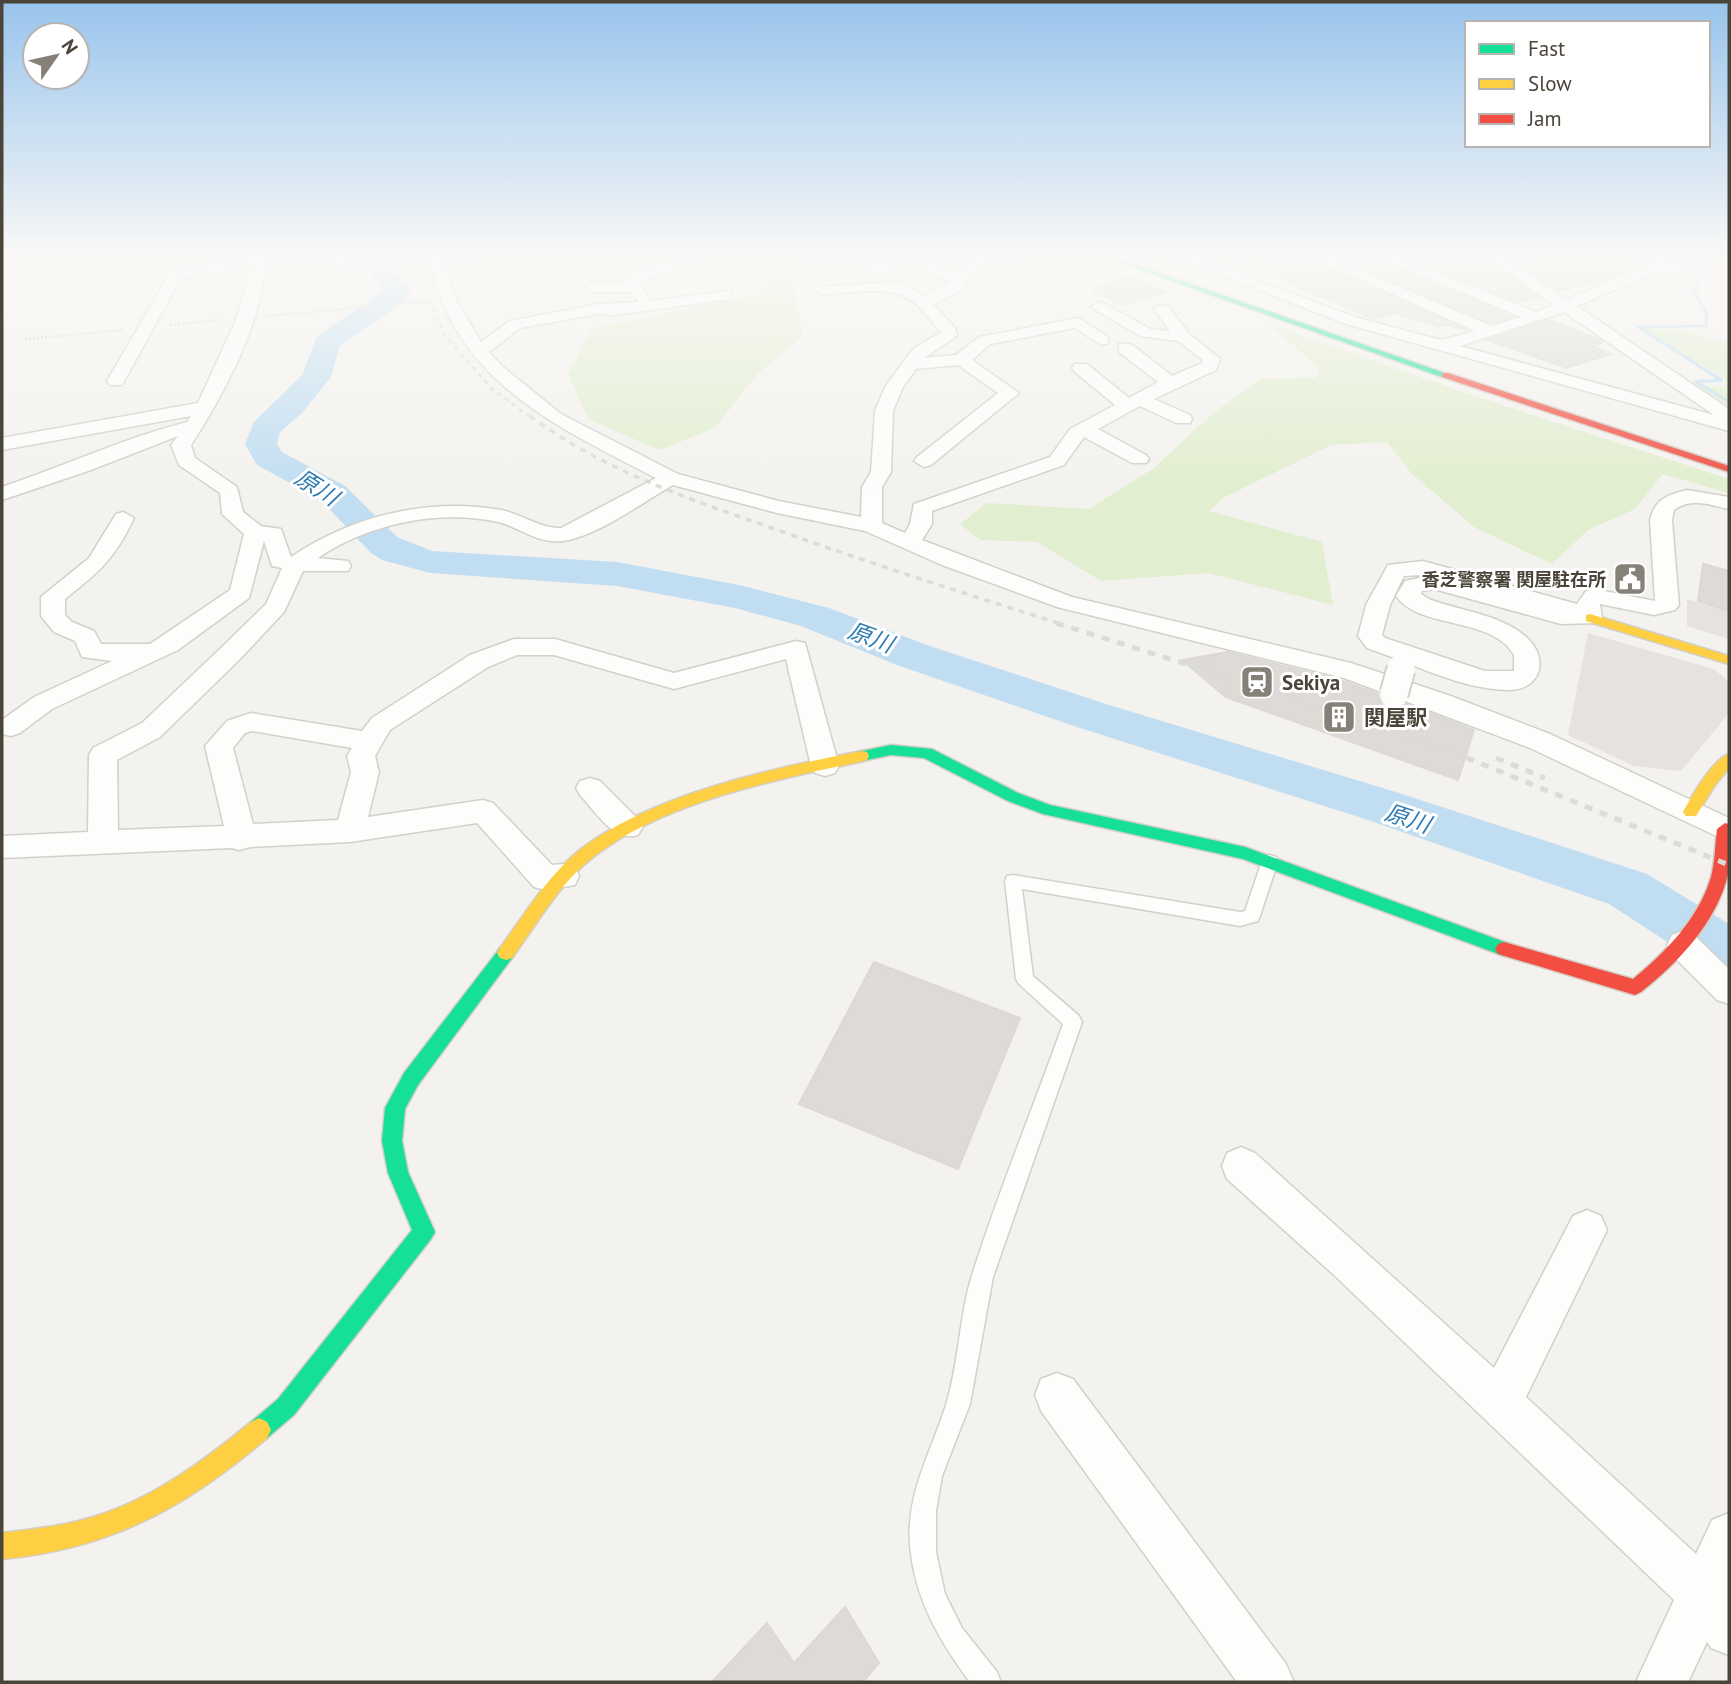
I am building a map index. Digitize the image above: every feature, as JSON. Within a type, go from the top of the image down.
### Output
[{"type":"main road","points":[[1329,337],[1729,470]]},
{"type":"main road","points":[[1365,337],[1729,455]]},
{"type":"main road","points":[[1590,618],[1729,660]]},
{"type":"main road","points":[[2,1546],[52,1540],[107,1526],[156,1503],[204,1472],[286,1408],[424,1232],[408,1204],[397,1174],[392,1140],[396,1106],[411,1079],[564,876],[585,852],[628,827],[678,807],[825,766],[888,750],[910,749],[947,758],[1013,797],[1048,810],[1270,861],[1438,925],[1598,979],[1635,987],[1653,976],[1691,932],[1724,880],[1719,851],[1727,830]]},
{"type":"main road","points":[[1691,812],[1710,781],[1729,759]]},
{"type":"street","points":[[116,381],[141,337]]},
{"type":"street","points":[[240,337],[208,407],[181,445],[186,461],[230,491],[233,514],[255,532],[273,534],[280,561],[340,566]]},
{"type":"street","points":[[471,337],[497,371],[554,418],[671,478],[777,507],[871,526],[950,560],[1065,602],[1261,647],[1351,671],[1439,701],[1540,741],[1727,830]]},
{"type":"street","points":[[479,350],[494,343],[500,337]]},
{"type":"street","points":[[871,526],[872,487],[881,472],[884,411],[894,387],[919,354],[948,337]]},
{"type":"street","points":[[914,364],[961,360],[985,340],[1004,337]]},
{"type":"street","points":[[1029,337],[1039,344]]},
{"type":"street","points":[[1097,337],[1102,340]]},
{"type":"street","points":[[910,542],[921,524],[921,508],[1057,461],[1077,433],[1083,429],[1170,383],[1210,366],[1212,359],[1179,337]]},
{"type":"street","points":[[1407,337],[1729,425]]},
{"type":"street","points":[[1440,346],[1471,337]]},
{"type":"street","points":[[1612,337],[1729,417]]},
{"type":"street","points":[[1125,348],[1170,383]]},
{"type":"street","points":[[924,461],[1010,393],[961,360]]},
{"type":"street","points":[[1081,369],[1133,402],[1183,419]]},
{"type":"street","points":[[2,444],[208,407]]},
{"type":"street","points":[[2,494],[84,466],[156,436],[194,426]]},
{"type":"street","points":[[1083,429],[1139,459]]},
{"type":"street","points":[[103,843],[103,755],[151,730],[276,607],[295,564],[332,539],[393,519],[438,510],[500,516],[527,525],[543,535],[564,534],[582,528],[671,478]]},
{"type":"street","points":[[1590,618],[1587,607],[1594,596],[1654,608],[1667,605],[1661,520],[1664,507],[1684,496],[1702,496],[1729,503]]},
{"type":"street","points":[[122,518],[110,546],[97,563],[53,597],[54,616],[63,627],[85,636],[90,651],[116,654],[169,645]]},
{"type":"street","points":[[11,727],[43,703],[169,645],[241,593],[255,532]]},
{"type":"street","points":[[1423,568],[1555,604],[1590,618],[1561,617],[1435,582],[1413,586],[1408,596],[1421,607],[1495,627],[1521,643],[1527,657],[1526,676],[1510,682],[1483,679],[1376,643],[1370,636],[1378,605],[1396,570],[1423,568]]},
{"type":"street","points":[[350,831],[365,772],[361,756],[381,724],[468,668],[514,647],[555,647],[674,681],[796,649],[825,766]]},
{"type":"street","points":[[239,839],[238,815],[219,746],[236,727],[251,722],[369,742]]},
{"type":"street","points":[[590,788],[628,827]]},
{"type":"street","points":[[2,848],[239,839],[350,831],[483,811],[545,878],[564,876]]},
{"type":"street","points":[[1691,932],[1729,990]]},
{"type":"street","points":[[1241,1166],[1500,1403],[1715,1611]]},
{"type":"street","points":[[1500,1403],[1587,1230]]},
{"type":"street","points":[[1057,1395],[1268,1682]]},
{"type":"street","points":[[1662,1682],[1715,1611],[1729,1537]]},
{"type":"lane","points":[[987,1682],[953,1637],[933,1597],[923,1552],[923,1511],[930,1476],[958,1404],[982,1278],[1073,1022],[1025,979],[1013,881],[1240,919],[1252,916],[1270,861]]},
{"type":"green space","points":[[587,337],[803,337],[758,373],[715,428],[659,450],[588,419],[568,374]]},
{"type":"green space","points":[[1283,337],[1305,337],[1463,392],[1729,479],[1729,493],[1663,474],[1635,509],[1588,530],[1552,564],[1474,527],[1411,473],[1387,442],[1331,445],[1223,498],[1209,511],[1322,542],[1333,605],[1208,573],[1101,581],[1037,542],[980,540],[960,524],[987,503],[1089,509],[1154,468],[1213,413],[1261,379],[1316,378],[1319,368]]},
{"type":"green space","points":[[1656,337],[1705,337],[1729,344],[1729,410],[1694,385],[1726,387],[1724,378]]},
{"type":"shaded area","points":[[1687,599],[1729,612],[1729,639],[1687,626]]},
{"type":"shaded area","points":[[1588,633],[1714,669],[1729,682],[1729,713],[1681,771],[1634,766],[1568,735]]},
{"type":"building","points":[[1498,337],[1591,337],[1603,342],[1594,347],[1611,354],[1567,368],[1487,340]]},
{"type":"building","points":[[1703,564],[1729,571],[1729,611],[1698,601]]},
{"type":"building","points":[[1227,652],[1343,681],[1378,694],[1382,705],[1389,709],[1399,709],[1406,704],[1474,730],[1458,780],[1226,697],[1182,660]]},
{"type":"building","points":[[874,962],[1020,1018],[958,1169],[799,1104]]},
{"type":"building","points":[[845,1607],[879,1663],[863,1682],[712,1682],[767,1623],[794,1663]]},
{"type":"waterway","name":"原川","points":[[335,337],[327,342],[316,377],[291,406],[265,429],[261,444],[269,458],[319,488],[333,493],[384,545],[395,552],[430,562],[617,574],[739,597],[815,617],[912,655],[1090,715],[1382,806],[1628,889],[1729,952]]},
{"type":"waterway","points":[[1653,337],[1721,380],[1696,382],[1729,402]]},
{"type":"railway","points":[[446,337],[492,389],[532,418]]},
{"type":"railway","points":[[530,416],[586,452],[645,481],[842,553],[1061,624]]},
{"type":"railway","points":[[1056,623],[1416,737],[1729,865]]},
{"type":"railway","points":[[1496,758],[1545,778]]},
{"type":"traffic: fast","points":[[1335,337],[1445,375]]},
{"type":"traffic: fast","points":[[862,756],[891,750],[927,753],[1013,797],[1048,810],[1245,853],[1504,949]]},
{"type":"traffic: fast","points":[[259,1430],[286,1407],[424,1232],[398,1173],[392,1141],[395,1108],[411,1079],[506,953]]},
{"type":"traffic: slow","points":[[1590,618],[1729,660]]},
{"type":"traffic: slow","points":[[506,953],[564,876],[586,854],[611,837],[642,821],[718,792],[796,770],[862,756]]},
{"type":"traffic: slow","points":[[1691,812],[1710,781],[1729,759]]},
{"type":"traffic: slow","points":[[2,1546],[69,1536],[128,1517],[188,1484],[259,1430]]},
{"type":"traffic: jam","points":[[1445,375],[1729,469]]},
{"type":"traffic: jam","points":[[1504,949],[1635,987],[1673,952],[1706,907],[1719,877],[1725,829]]},
{"type":"place","name":"香芝警察署 関屋駐在所","points":[[1630,579]]},
{"type":"place","name":"Sekiya","points":[[1257,682]]},
{"type":"place","name":"関屋駅","points":[[1339,717]]}]
